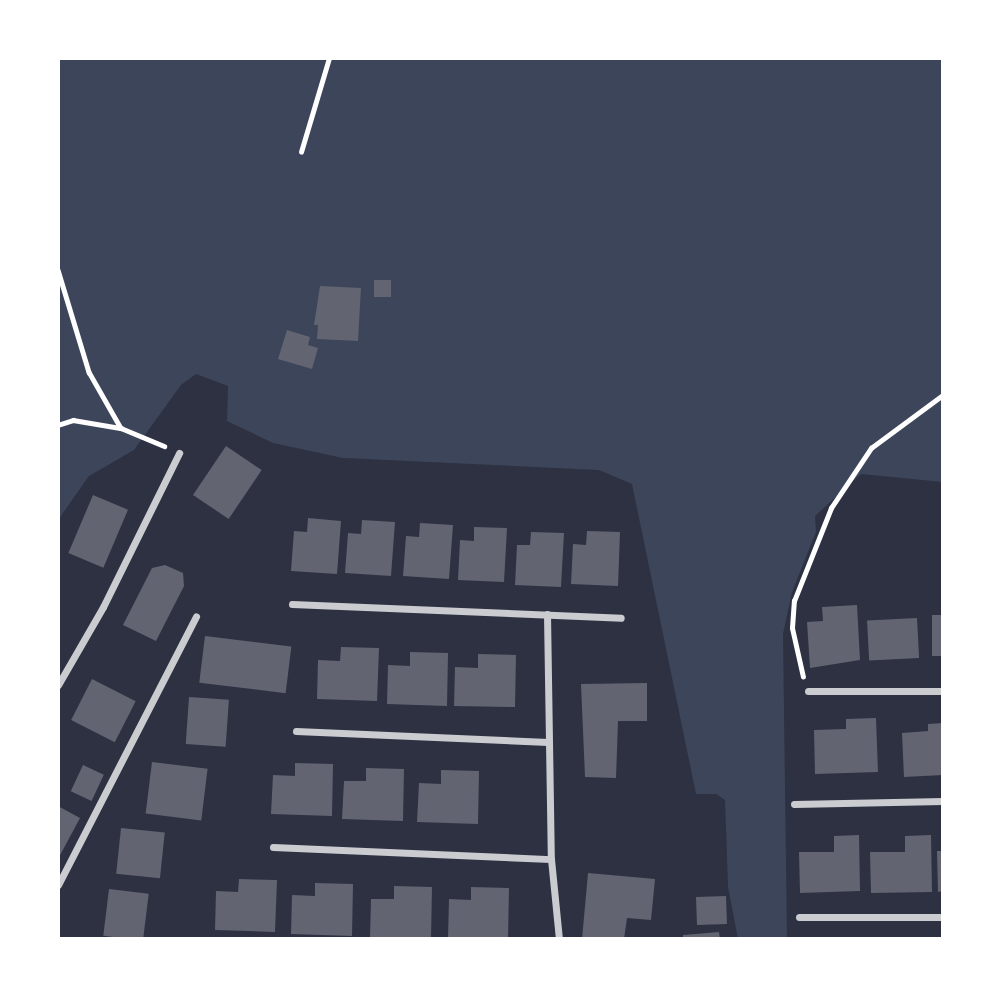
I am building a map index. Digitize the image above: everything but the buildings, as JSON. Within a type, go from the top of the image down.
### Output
[{"type":"street","points":[[58,685],[103,607],[179,453]]},
{"type":"street","points":[[292,604],[621,618]]},
{"type":"street","points":[[547,614],[551,859],[559,939]]},
{"type":"street","points":[[58,885],[196,616]]},
{"type":"street","points":[[808,691],[943,691]]},
{"type":"street","points":[[296,731],[548,742]]},
{"type":"street","points":[[794,804],[943,801]]},
{"type":"street","points":[[273,847],[551,859]]},
{"type":"street","points":[[799,917],[943,917]]},
{"type":"path","points":[[301,152],[329,58]]},
{"type":"path","points":[[58,270],[89,372],[121,428]]},
{"type":"path","points":[[808,691],[796,655],[794,601],[831,508],[871,448],[943,395]]},
{"type":"path","points":[[58,425],[73,421],[121,428],[179,453]]},
{"type":"shaded area","points":[[58,58],[943,58],[943,482],[861,474],[815,516],[816,532],[792,592],[783,634],[787,939],[738,939],[728,887],[725,800],[716,794],[696,794],[632,484],[599,470],[343,458],[273,443],[227,421],[228,386],[196,374],[181,385],[134,450],[89,476],[58,520]]}]
